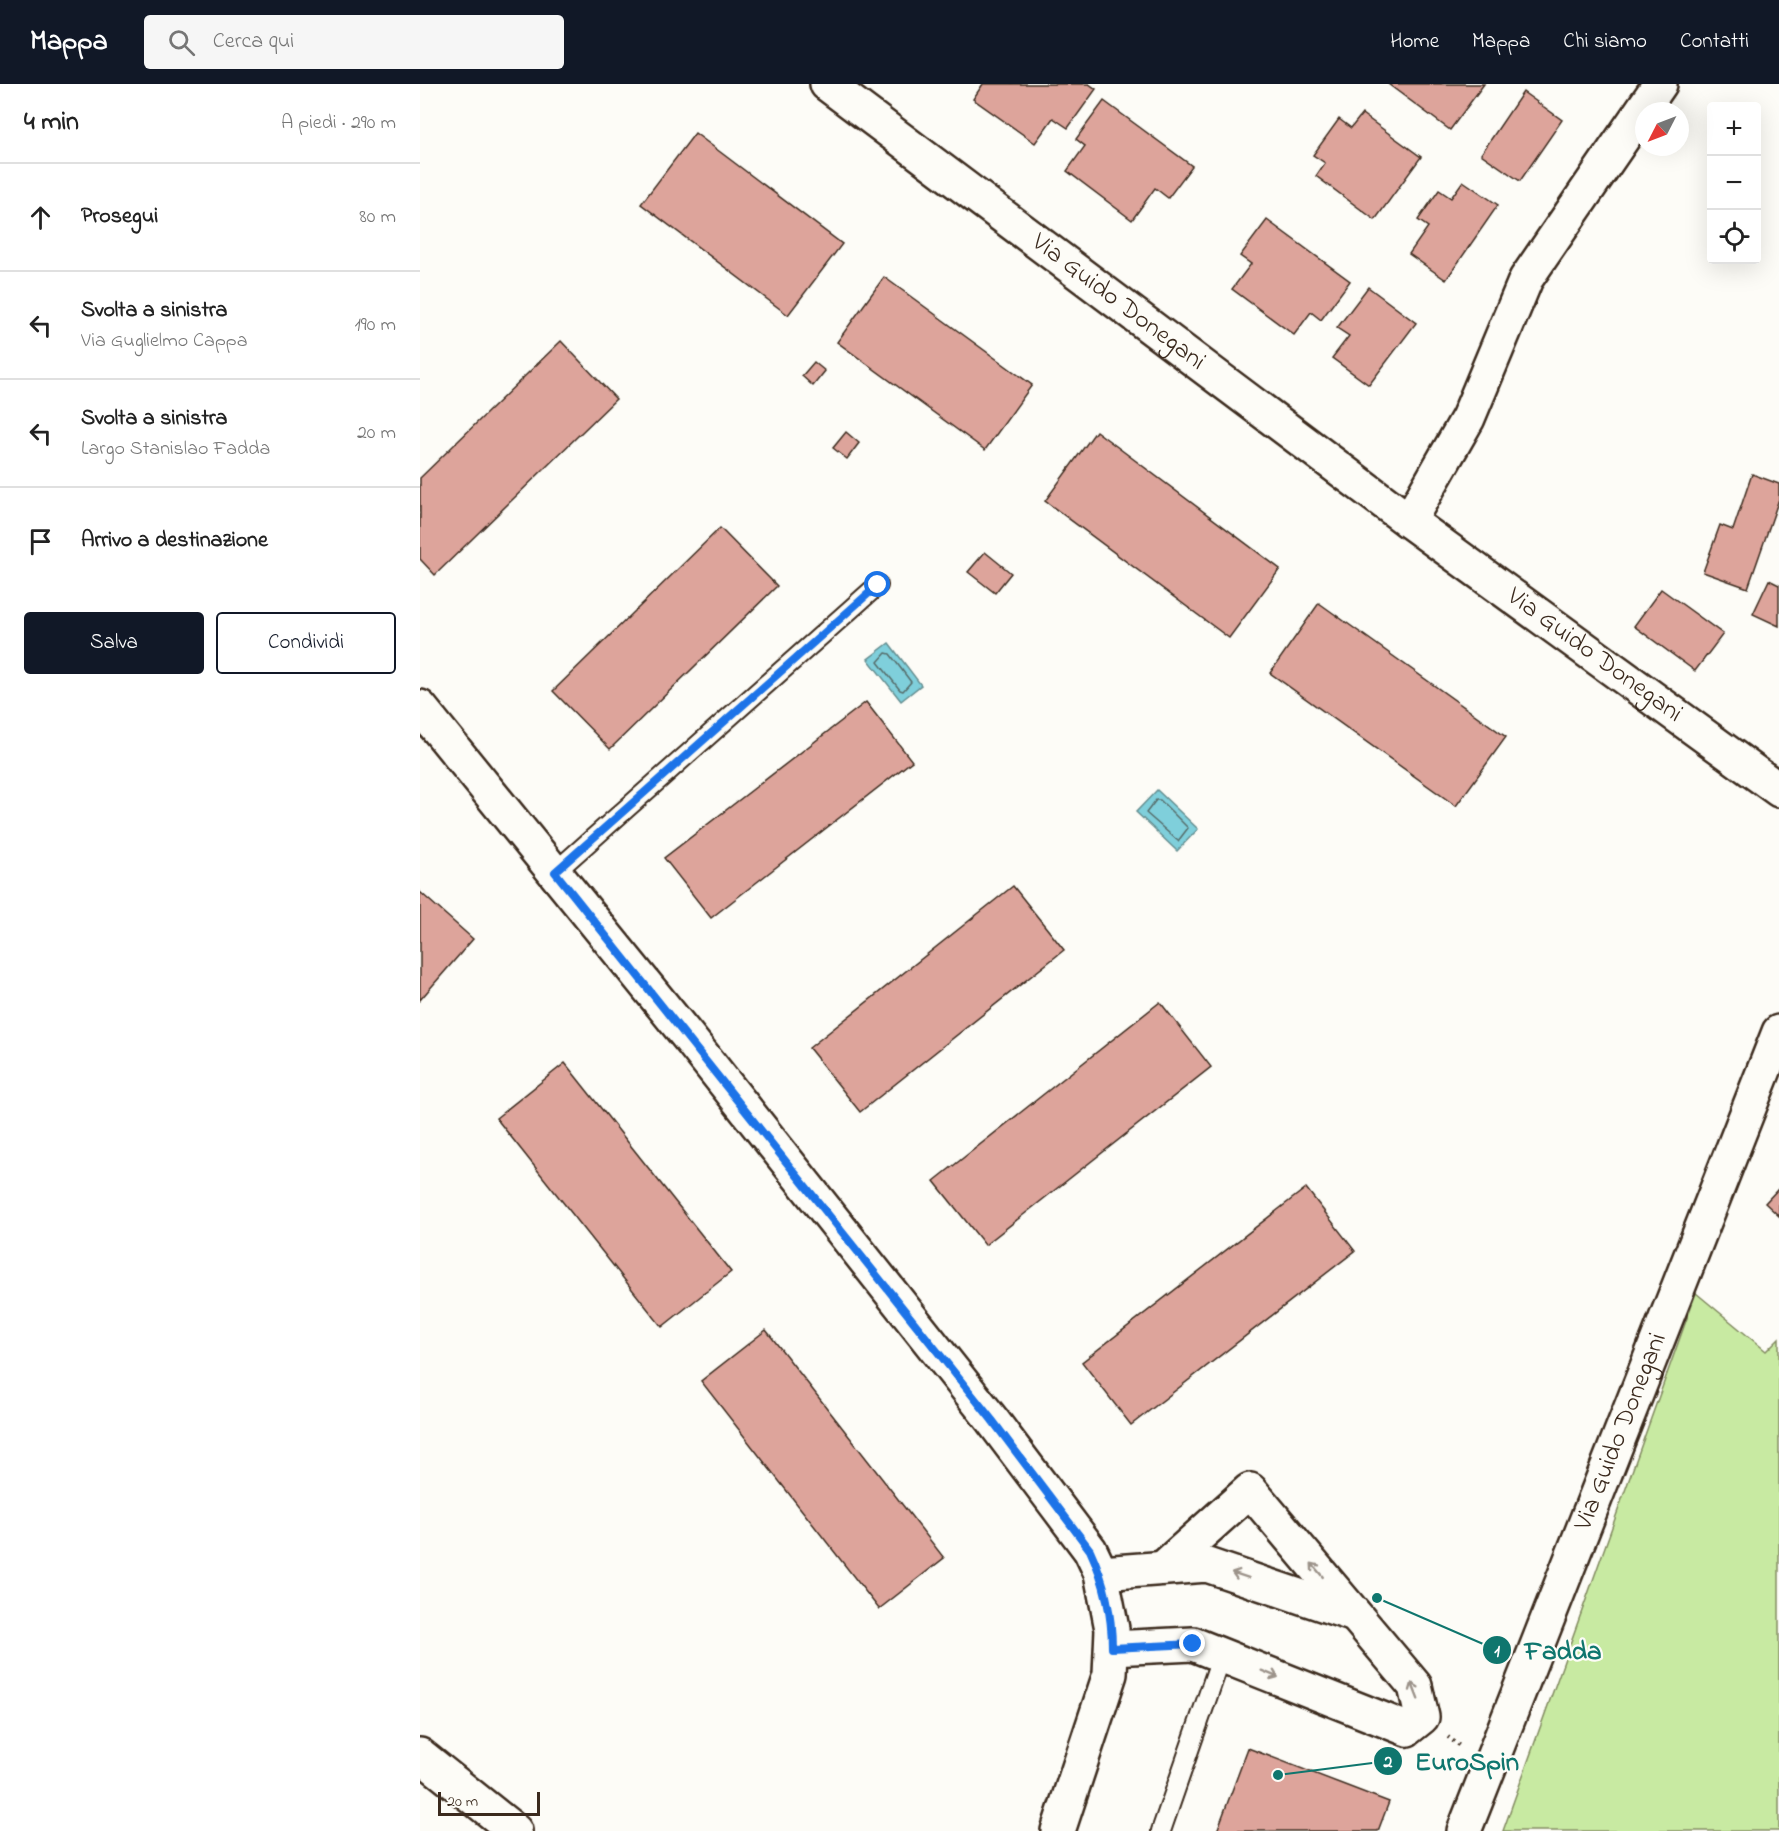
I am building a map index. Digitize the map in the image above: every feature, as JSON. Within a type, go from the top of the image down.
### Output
[{"type":"street","name":"Via Guido Donegani","points":[[827,84],[1409,521],[1779,790]]},
{"type":"street","points":[[1409,521],[1468,418],[1526,279],[1660,84]]},
{"type":"street","points":[[420,706],[992,1420],[1090,1550],[1101,1573],[1112,1629],[1110,1674],[1058,1831]]},
{"type":"street","name":"Via Guido Donegani","points":[[1464,1831],[1779,1032]]},
{"type":"street","points":[[1112,1648],[1193,1644],[1407,1729],[1422,1718],[1416,1686],[1250,1490],[1163,1569]]},
{"type":"street","points":[[1101,1573],[1207,1565],[1354,1614]]},
{"type":"street","points":[[420,1755],[514,1831]]},
{"type":"lane","points":[[555,872],[878,585]]},
{"type":"lane","points":[[1161,1831],[1222,1655]]},
{"type":"path","points":[[1422,1718],[1487,1768]]},
{"type":"green space","points":[[1696,1293],[1766,1351],[1779,1338],[1779,1831],[1503,1831]]},
{"type":"water","points":[[889,643],[921,685],[901,701],[868,659]]},
{"type":"water","points":[[1157,790],[1198,829],[1177,851],[1136,812]]},
{"type":"building","points":[[983,84],[1089,84],[1096,89],[1068,128],[1053,118],[1035,143],[973,99]]},
{"type":"building","points":[[1388,84],[1484,84],[1450,130]]},
{"type":"building","points":[[1523,92],[1562,120],[1520,181],[1481,154]]},
{"type":"building","points":[[1104,101],[1192,166],[1168,198],[1155,188],[1132,220],[1067,171],[1085,146],[1076,139]]},
{"type":"building","points":[[1362,114],[1421,157],[1375,220],[1316,176],[1325,163],[1313,155],[1339,119],[1351,128]]},
{"type":"building","points":[[695,133],[842,244],[788,315],[641,204]]},
{"type":"building","points":[[1463,181],[1498,205],[1446,280],[1409,254],[1428,227],[1418,220],[1439,190],[1451,198]]},
{"type":"building","points":[[1267,220],[1350,281],[1321,320],[1311,312],[1294,335],[1232,289],[1251,264],[1240,256]]},
{"type":"building","points":[[884,277],[1032,385],[985,450],[837,342]]},
{"type":"building","points":[[1368,287],[1416,323],[1369,385],[1332,358],[1349,336],[1337,328]]},
{"type":"building","points":[[561,341],[616,399],[435,575],[420,559],[420,478]]},
{"type":"building","points":[[814,362],[825,371],[813,386],[802,376]]},
{"type":"building","points":[[1096,431],[1280,569],[1229,638],[1045,501]]},
{"type":"building","points":[[846,432],[859,443],[847,459],[833,448]]},
{"type":"building","points":[[1752,474],[1779,484],[1779,499],[1748,588],[1703,572],[1720,525],[1733,530]]},
{"type":"building","points":[[720,528],[777,586],[610,749],[553,691]]},
{"type":"building","points":[[985,552],[1011,573],[995,593],[968,572]]},
{"type":"building","points":[[1769,580],[1779,585],[1779,626],[1753,614]]},
{"type":"building","points":[[1661,589],[1723,634],[1695,671],[1634,626]]},
{"type":"building","points":[[1319,603],[1506,737],[1456,806],[1270,673]]},
{"type":"building","points":[[866,702],[912,761],[711,918],[664,858]]},
{"type":"building","points":[[1013,886],[1064,950],[860,1112],[809,1048]]},
{"type":"building","points":[[420,892],[473,939],[420,1000]]},
{"type":"building","points":[[1160,1002],[1211,1067],[985,1245],[934,1181]]},
{"type":"building","points":[[565,1063],[731,1272],[662,1327],[496,1118]]},
{"type":"building","points":[[1306,1188],[1355,1251],[1131,1425],[1082,1362]]},
{"type":"building","points":[[1779,1188],[1779,1216],[1765,1203]]},
{"type":"building","points":[[766,1330],[944,1558],[879,1609],[701,1381]]},
{"type":"building","points":[[1248,1748],[1389,1802],[1378,1831],[1217,1831]]},
{"type":"place","name":"Fadda","points":[[1377,1598]]},
{"type":"place","name":"EuroSpin","points":[[1278,1775]]},
{"type":"route","points":[[878,585],[555,872],[992,1420],[1090,1550],[1101,1573],[1112,1629],[1112,1648],[1193,1644]]}]
